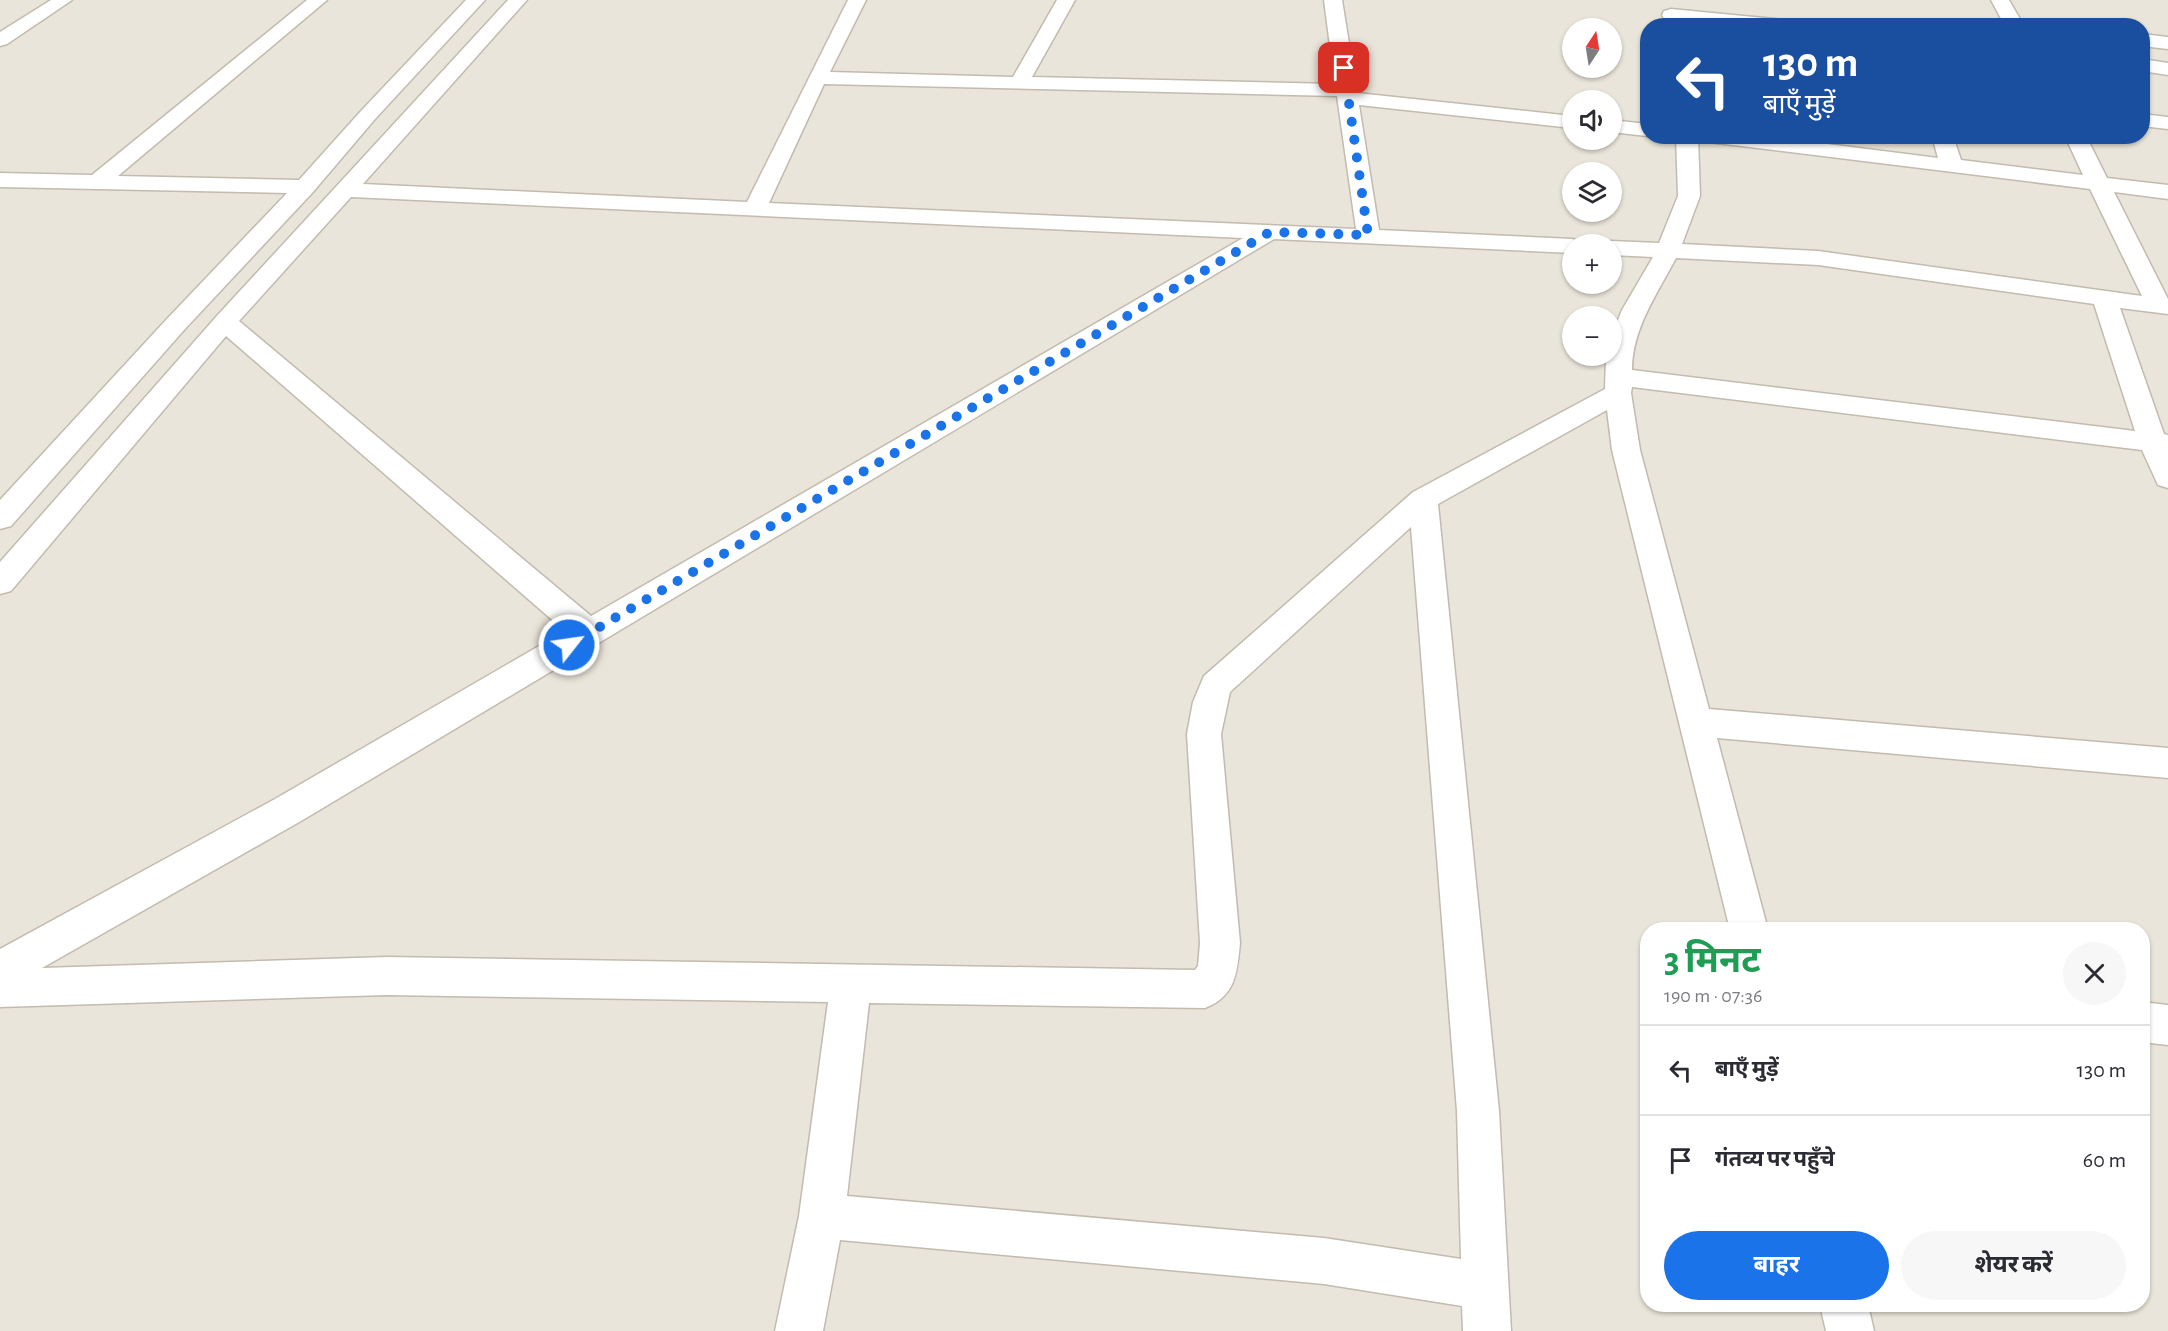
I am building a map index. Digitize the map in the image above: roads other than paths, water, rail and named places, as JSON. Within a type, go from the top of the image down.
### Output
[{"type":"street","points":[[4,35],[63,0]]},
{"type":"street","points":[[96,183],[318,0]]},
{"type":"street","points":[[0,519],[175,325],[476,0]]},
{"type":"street","points":[[0,583],[225,322],[518,0]]},
{"type":"street","points":[[753,210],[857,0]]},
{"type":"street","points":[[1019,83],[1066,0]]},
{"type":"street","points":[[1333,0],[1368,235]]},
{"type":"street","points":[[2000,0],[2014,18]]},
{"type":"street","points":[[1671,13],[1714,18]]},
{"type":"street","points":[[2150,41],[2168,43]]},
{"type":"street","points":[[2150,66],[2168,69]]},
{"type":"street","points":[[818,78],[1348,94],[1562,121]]},
{"type":"street","points":[[2150,121],[2168,123]]},
{"type":"street","points":[[1622,127],[1640,129]]},
{"type":"street","points":[[1687,144],[1689,196],[1668,250],[1635,310],[1619,349],[1618,385],[1626,450],[1747,922]]},
{"type":"street","points":[[1824,144],[1952,166],[2168,192]]},
{"type":"street","points":[[1945,144],[1952,166]]},
{"type":"street","points":[[2079,144],[2163,306]]},
{"type":"street","points":[[0,180],[305,187]]},
{"type":"street","points":[[345,190],[1562,245]]},
{"type":"street","points":[[0,970],[288,810],[1270,232]]},
{"type":"street","points":[[1622,248],[1818,258],[2163,306]]},
{"type":"street","points":[[2104,298],[2160,442],[2168,478]]},
{"type":"street","points":[[225,322],[589,633]]},
{"type":"street","points":[[0,988],[387,975],[1205,989],[1217,973],[1220,943],[1204,734],[1216,685],[1423,499],[1618,385],[2160,442]]},
{"type":"street","points":[[1423,499],[1478,1111],[1487,1331]]},
{"type":"street","points":[[1696,722],[2168,763]]},
{"type":"street","points":[[799,1331],[822,1216],[851,983]]},
{"type":"street","points":[[2150,1023],[2168,1025]]},
{"type":"street","points":[[822,1216],[1324,1261],[1486,1286]]},
{"type":"street","points":[[1846,1312],[1850,1331]]}]
